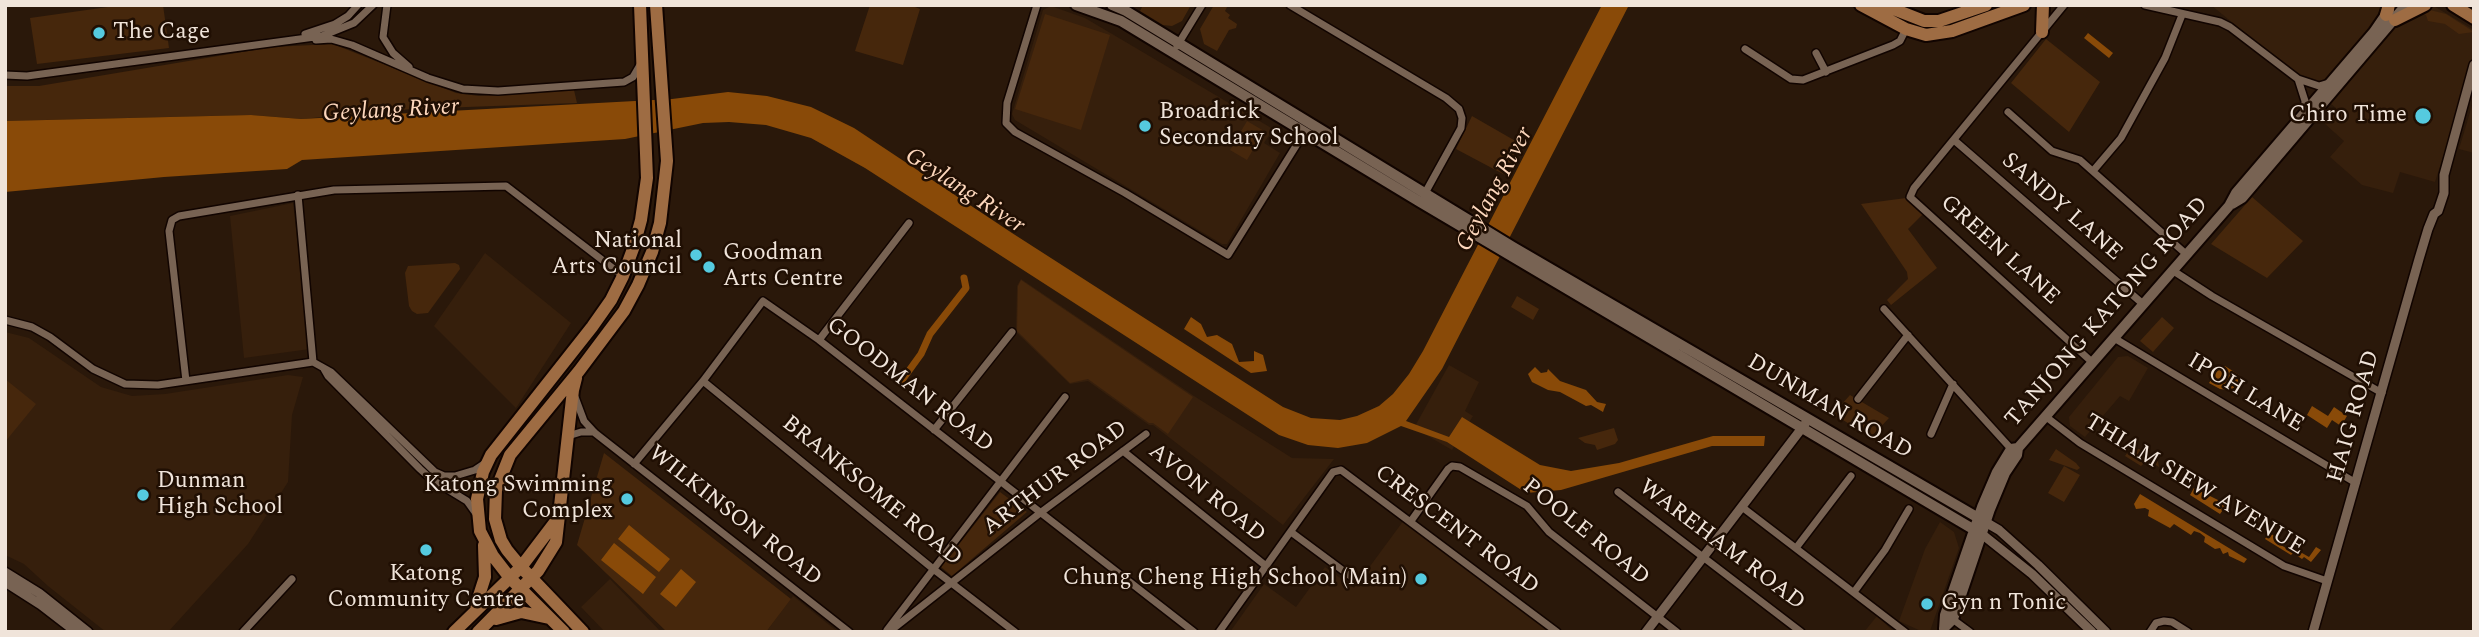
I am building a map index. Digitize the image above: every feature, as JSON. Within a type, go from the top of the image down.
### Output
[{"type":"main road","points":[[473,612],[485,578],[483,539],[477,516],[478,488],[488,461],[592,327],[624,276],[641,220],[647,178],[647,146],[640,5]]},
{"type":"main road","points":[[583,632],[521,567],[504,545],[494,509],[498,481],[510,455],[579,371],[624,310],[652,252],[660,223],[666,179],[666,140],[656,5]]},
{"type":"main road","points":[[1076,5],[1121,21],[1175,49],[1422,198]]},
{"type":"main road","points":[[1112,5],[1126,11],[1175,49],[1304,132],[1422,198]]},
{"type":"main road","points":[[1861,5],[1906,29],[1926,35],[1952,31],[2024,5]]},
{"type":"main road","points":[[1883,5],[1924,22],[1939,21],[1986,5]]},
{"type":"main road","points":[[2042,32],[2043,5]]},
{"type":"main road","name":"TANJONG KATONG ROAD","points":[[2230,206],[2235,193],[2391,11],[2406,5]]},
{"type":"main road","points":[[2391,11],[2425,5]]},
{"type":"main road","points":[[2453,5],[2474,18]]},
{"type":"main road","name":"TANJONG KATONG ROAD","points":[[1944,630],[1997,472],[2186,254],[2230,206],[2242,198],[2391,11]]},
{"type":"main road","name":"DUNMAN ROAD","points":[[1422,198],[1980,526]]},
{"type":"main road","points":[[483,627],[532,578],[558,536],[573,390],[579,371]]},
{"type":"main road","points":[[454,632],[521,567],[559,517]]},
{"type":"main road","points":[[483,539],[510,578],[564,632]]},
{"type":"main road","points":[[483,627],[505,615],[522,612],[549,618]]},
{"type":"street","points":[[291,39],[335,24],[358,5]]},
{"type":"street","points":[[5,75],[27,76],[322,36],[361,18],[373,5]]},
{"type":"street","points":[[387,5],[383,37],[393,53],[415,72]]},
{"type":"street","points":[[1037,5],[1007,103],[1006,123],[1015,132],[1125,193],[1228,255],[1304,132]]},
{"type":"street","points":[[1175,49],[1202,5]]},
{"type":"street","points":[[1290,5],[1446,98],[1459,109],[1461,128],[1422,198]]},
{"type":"street","points":[[1954,140],[2064,5]]},
{"type":"street","points":[[2148,6],[2201,17],[2230,27],[2298,79],[2319,86],[2335,78]]},
{"type":"street","points":[[2093,171],[2121,138],[2165,58],[2182,15]]},
{"type":"street","points":[[1745,49],[1791,79],[1803,80],[1893,45],[1900,40],[1906,29]]},
{"type":"street","points":[[291,39],[331,39],[463,89],[498,91],[624,82],[633,77],[643,62]]},
{"type":"street","points":[[1816,53],[1826,72]]},
{"type":"street","name":"HAIG ROAD","points":[[2313,632],[2434,214],[2438,190],[2474,65]]},
{"type":"street","points":[[2298,79],[2305,102],[2304,114]]},
{"type":"street","points":[[2008,112],[2044,146],[2061,156],[2077,158],[2186,254]]},
{"type":"street","name":"GREEN LANE","points":[[1954,140],[1913,188],[1910,197],[2093,363]]},
{"type":"street","name":"SANDY LANE","points":[[1954,140],[2143,304]]},
{"type":"street","points":[[186,381],[169,231],[172,220],[179,216],[342,190],[506,186],[624,276]]},
{"type":"street","points":[[298,195],[313,362]]},
{"type":"street","points":[[819,340],[909,223]]},
{"type":"street","points":[[2172,270],[2212,296],[2382,393]]},
{"type":"street","name":"GOODMAN ROAD","points":[[634,464],[703,381],[763,301],[819,340],[1194,632]]},
{"type":"street","points":[[1884,309],[2016,451]]},
{"type":"street","points":[[5,320],[32,327],[93,369],[122,384],[158,385],[313,362],[331,372],[435,472],[450,477],[467,474],[488,461]]},
{"type":"street","points":[[934,430],[1012,332]]},
{"type":"street","points":[[1858,399],[1908,335]]},
{"type":"street","name":"IPOH LANE","points":[[2114,338],[2356,483]]},
{"type":"street","points":[[324,369],[408,457],[431,479],[467,501],[477,516]]},
{"type":"street","name":"BRANKSOME ROAD","points":[[703,381],[932,568],[1015,632]]},
{"type":"street","points":[[1931,434],[1953,384]]},
{"type":"street","name":"WILKINSON ROAD","points":[[573,390],[584,421],[595,433],[849,632]]},
{"type":"street","points":[[887,632],[932,568],[1065,397]]},
{"type":"street","name":"THIAM SIEW AVENUE","points":[[2045,416],[2080,443],[2284,566],[2327,581]]},
{"type":"street","points":[[1646,632],[1805,424]]},
{"type":"street","points":[[568,436],[585,431],[595,433]]},
{"type":"street","name":"ARTHUR ROAD","points":[[887,632],[1146,434]]},
{"type":"street","name":"AVON ROAD","points":[[1123,452],[1266,566]]},
{"type":"street","name":"POOLE ROAD","points":[[1411,521],[1448,469],[1455,465],[1460,467],[1527,506],[1549,532],[1677,632]]},
{"type":"street","name":"CRESCENT ROAD","points":[[1291,531],[1331,475],[1335,471],[1344,470],[1557,632]]},
{"type":"street","points":[[1796,548],[1851,476]]},
{"type":"street","name":"WAREHAM ROAD","points":[[1618,492],[1801,632]]},
{"type":"street","points":[[1742,507],[1905,632]]},
{"type":"street","points":[[1854,592],[1885,550],[1909,509]]},
{"type":"street","name":"DUNMAN ROAD","points":[[1980,526],[2092,632]]},
{"type":"street","name":"DUNMAN ROAD","points":[[1980,526],[1999,530],[2106,632]]},
{"type":"street","points":[[1219,632],[1291,531],[1357,581]]},
{"type":"street","points":[[5,572],[39,593],[89,632]]},
{"type":"street","points":[[243,632],[292,579]]},
{"type":"street","points":[[5,582],[76,632]]},
{"type":"street","points":[[1949,617],[1970,632]]},
{"type":"street","points":[[2150,632],[2156,623],[2164,621],[2172,622],[2188,632]]},
{"type":"shaded area","name":"The Cage","points":[[122,5],[163,5],[169,48],[37,64],[30,18]]},
{"type":"shaded area","points":[[870,5],[910,5],[920,9],[903,65],[855,51]]},
{"type":"shaded area","points":[[1143,5],[1191,5],[1182,21],[1172,26],[1163,25],[1140,11]]},
{"type":"shaded area","points":[[1214,5],[1228,5],[1225,11],[1230,15],[1228,18],[1237,24],[1236,28],[1229,30],[1217,51],[1204,44],[1200,29]]},
{"type":"shaded area","name":"Geylang River","points":[[1602,5],[1629,5],[1442,369],[1406,421],[1449,437],[1462,417],[1540,465],[1571,471],[1619,463],[1713,436],[1765,436],[1764,446],[1712,446],[1561,490],[1526,493],[1447,442],[1401,426],[1367,443],[1338,448],[1308,445],[1279,435],[865,168],[811,138],[766,125],[703,123],[625,139],[302,160],[287,169],[5,192],[5,121],[251,115],[301,119],[672,99],[728,92],[767,96],[811,107],[854,128],[1283,407],[1311,418],[1340,420],[1379,406],[1409,374]]},
{"type":"shaded area","points":[[2211,5],[2432,5],[2474,30],[2474,60],[2435,182],[2400,172],[2393,193],[2362,185],[2330,157],[2344,141],[2324,123],[2336,108]]},
{"type":"shaded area","name":"Broadrick Secondary School","points":[[1051,6],[1085,18],[1273,129],[1264,143],[1280,153],[1227,244],[1222,244],[1015,120],[1012,114],[1043,10]]},
{"type":"shaded area","points":[[2423,11],[2446,14],[2474,32],[2459,34],[2445,24],[2428,21],[2426,15],[2422,14]]},
{"type":"shaded area","points":[[1045,14],[1110,35],[1081,130],[1015,109]]},
{"type":"shaded area","points":[[2088,33],[2113,53],[2109,58],[2084,38]]},
{"type":"shaded area","points":[[2046,39],[2100,82],[2069,132],[2011,83]]},
{"type":"shaded area","points":[[333,44],[456,93],[479,96],[574,90],[577,103],[412,109],[301,119],[251,115],[5,121],[5,86],[39,86],[272,47]]},
{"type":"shaded area","points":[[2474,99],[2474,153],[2459,149]]},
{"type":"shaded area","points":[[1472,116],[1519,143],[1505,175],[1456,149]]},
{"type":"shaded area","points":[[1247,121],[1264,131],[1247,160],[1230,150]]},
{"type":"shaded area","points":[[2252,197],[2303,241],[2267,278],[2211,244]]},
{"type":"shaded area","points":[[1906,198],[1923,214],[1908,229],[1937,268],[1891,305],[1887,300],[1908,279],[1907,272],[1861,204]]},
{"type":"shaded area","points":[[293,203],[310,349],[244,358],[230,216]]},
{"type":"shaded area","points":[[485,253],[571,323],[516,408],[434,326]]},
{"type":"shaded area","points":[[455,263],[460,269],[428,313],[417,314],[412,311],[405,273],[408,266]]},
{"type":"shaded area","points":[[1021,279],[1194,396],[1292,458],[1334,459],[1283,525],[1153,425],[1149,425],[1088,381],[1070,384],[1016,332],[1017,286]]},
{"type":"shaded area","points":[[1021,280],[1193,397],[1168,434],[1088,379],[1070,383],[1017,331],[1018,286]]},
{"type":"shaded area","points":[[1517,296],[1539,309],[1533,320],[1511,307]]},
{"type":"shaded area","points":[[1191,317],[1201,324],[1207,337],[1217,335],[1232,344],[1239,362],[1254,361],[1254,351],[1263,355],[1267,371],[1251,373],[1184,329]]},
{"type":"shaded area","points":[[2162,317],[2174,328],[2153,352],[2140,341]]},
{"type":"shaded area","name":"Dunman High School","points":[[5,332],[29,338],[101,387],[132,396],[165,394],[288,375],[303,377],[292,415],[288,482],[248,544],[168,632],[106,632],[24,564],[5,555]]},
{"type":"shaded area","points":[[2128,356],[2148,368],[2129,401],[2120,396],[2085,437],[2070,426],[2069,417],[2118,357]]},
{"type":"shaded area","points":[[1449,365],[1479,382],[1465,411],[1473,416],[1452,450],[1414,428]]},
{"type":"shaded area","points":[[2225,366],[2239,375],[2238,385],[2230,390],[2220,389],[2209,383],[2219,367]]},
{"type":"shaded area","points":[[1535,367],[1541,373],[1547,372],[1548,369],[1560,381],[1586,390],[1597,402],[1606,404],[1603,412],[1532,382],[1528,374]]},
{"type":"shaded area","points":[[5,379],[36,404],[5,442]]},
{"type":"shaded area","points":[[1850,395],[1889,418],[1871,437],[1833,414]]},
{"type":"shaded area","points":[[2312,406],[2328,416],[2334,407],[2347,416],[2341,426],[2332,420],[2327,428],[2307,415]]},
{"type":"shaded area","points":[[1614,428],[1618,440],[1615,444],[1597,450],[1595,445],[1578,438]]},
{"type":"shaded area","points":[[2056,449],[2080,468],[2077,470],[2049,460]]},
{"type":"shaded area","points":[[2139,449],[2158,461],[2159,467],[2150,461],[2141,466],[2125,456],[2128,452]]},
{"type":"shaded area","name":"Katong Swimming Complex","points":[[604,453],[791,599],[766,632],[667,632],[577,545]]},
{"type":"shaded area","points":[[2064,466],[2080,475],[2064,502],[2048,493]]},
{"type":"shaded area","points":[[2194,488],[2220,501],[2225,507],[2220,514],[2190,495]]},
{"type":"shaded area","points":[[1000,492],[1027,512],[952,576],[941,567]]},
{"type":"shaded area","points":[[2140,494],[2247,559],[2244,563],[2229,556],[2228,552],[2223,554],[2220,548],[2215,549],[2204,542],[2205,537],[2200,533],[2194,531],[2191,535],[2174,524],[2170,528],[2148,516],[2149,510],[2136,509],[2134,504]]},
{"type":"shaded area","name":"Chung Cheng High School (Main)","points":[[1404,520],[1551,632],[1230,632],[1264,584],[1296,607],[1325,567],[1354,588]]},
{"type":"shaded area","points":[[1940,522],[1954,532],[1959,548],[1930,631],[1923,632],[1899,621],[1925,549]]},
{"type":"shaded area","points":[[629,525],[670,559],[659,572],[618,539]]},
{"type":"shaded area","points":[[2269,533],[2277,537],[2276,542],[2289,550],[2295,549],[2309,557],[2316,547],[2321,550],[2311,562],[2293,553],[2291,555],[2265,539]]},
{"type":"shaded area","points":[[614,543],[656,577],[643,594],[601,560]]},
{"type":"shaded area","points":[[681,569],[696,582],[676,607],[660,594]]},
{"type":"shaded area","points":[[610,579],[661,632],[605,632],[581,607]]},
{"type":"shaded area","points":[[793,596],[838,632],[766,632]]},
{"type":"shaded area","points":[[1877,616],[1894,632],[1864,632]]},
{"type":"waterway","points":[[900,383],[921,354],[930,334],[966,288],[964,278]]},
{"type":"place","name":"The Cage","points":[[99,33]]},
{"type":"place","name":"Chiro Time","points":[[2423,116]]},
{"type":"place","name":"Broadrick Secondary School","points":[[1145,126]]},
{"type":"place","name":"National Arts Council","points":[[696,255]]},
{"type":"place","name":"Goodman Arts Centre","points":[[709,267]]},
{"type":"place","name":"Dunman High School","points":[[143,495]]},
{"type":"place","name":"Katong Swimming Complex","points":[[627,499]]},
{"type":"place","name":"Katong Community Centre","points":[[426,550]]},
{"type":"place","name":"Chung Cheng High School (Main)","points":[[1421,579]]},
{"type":"place","name":"Gyn n Tonic","points":[[1927,604]]}]
